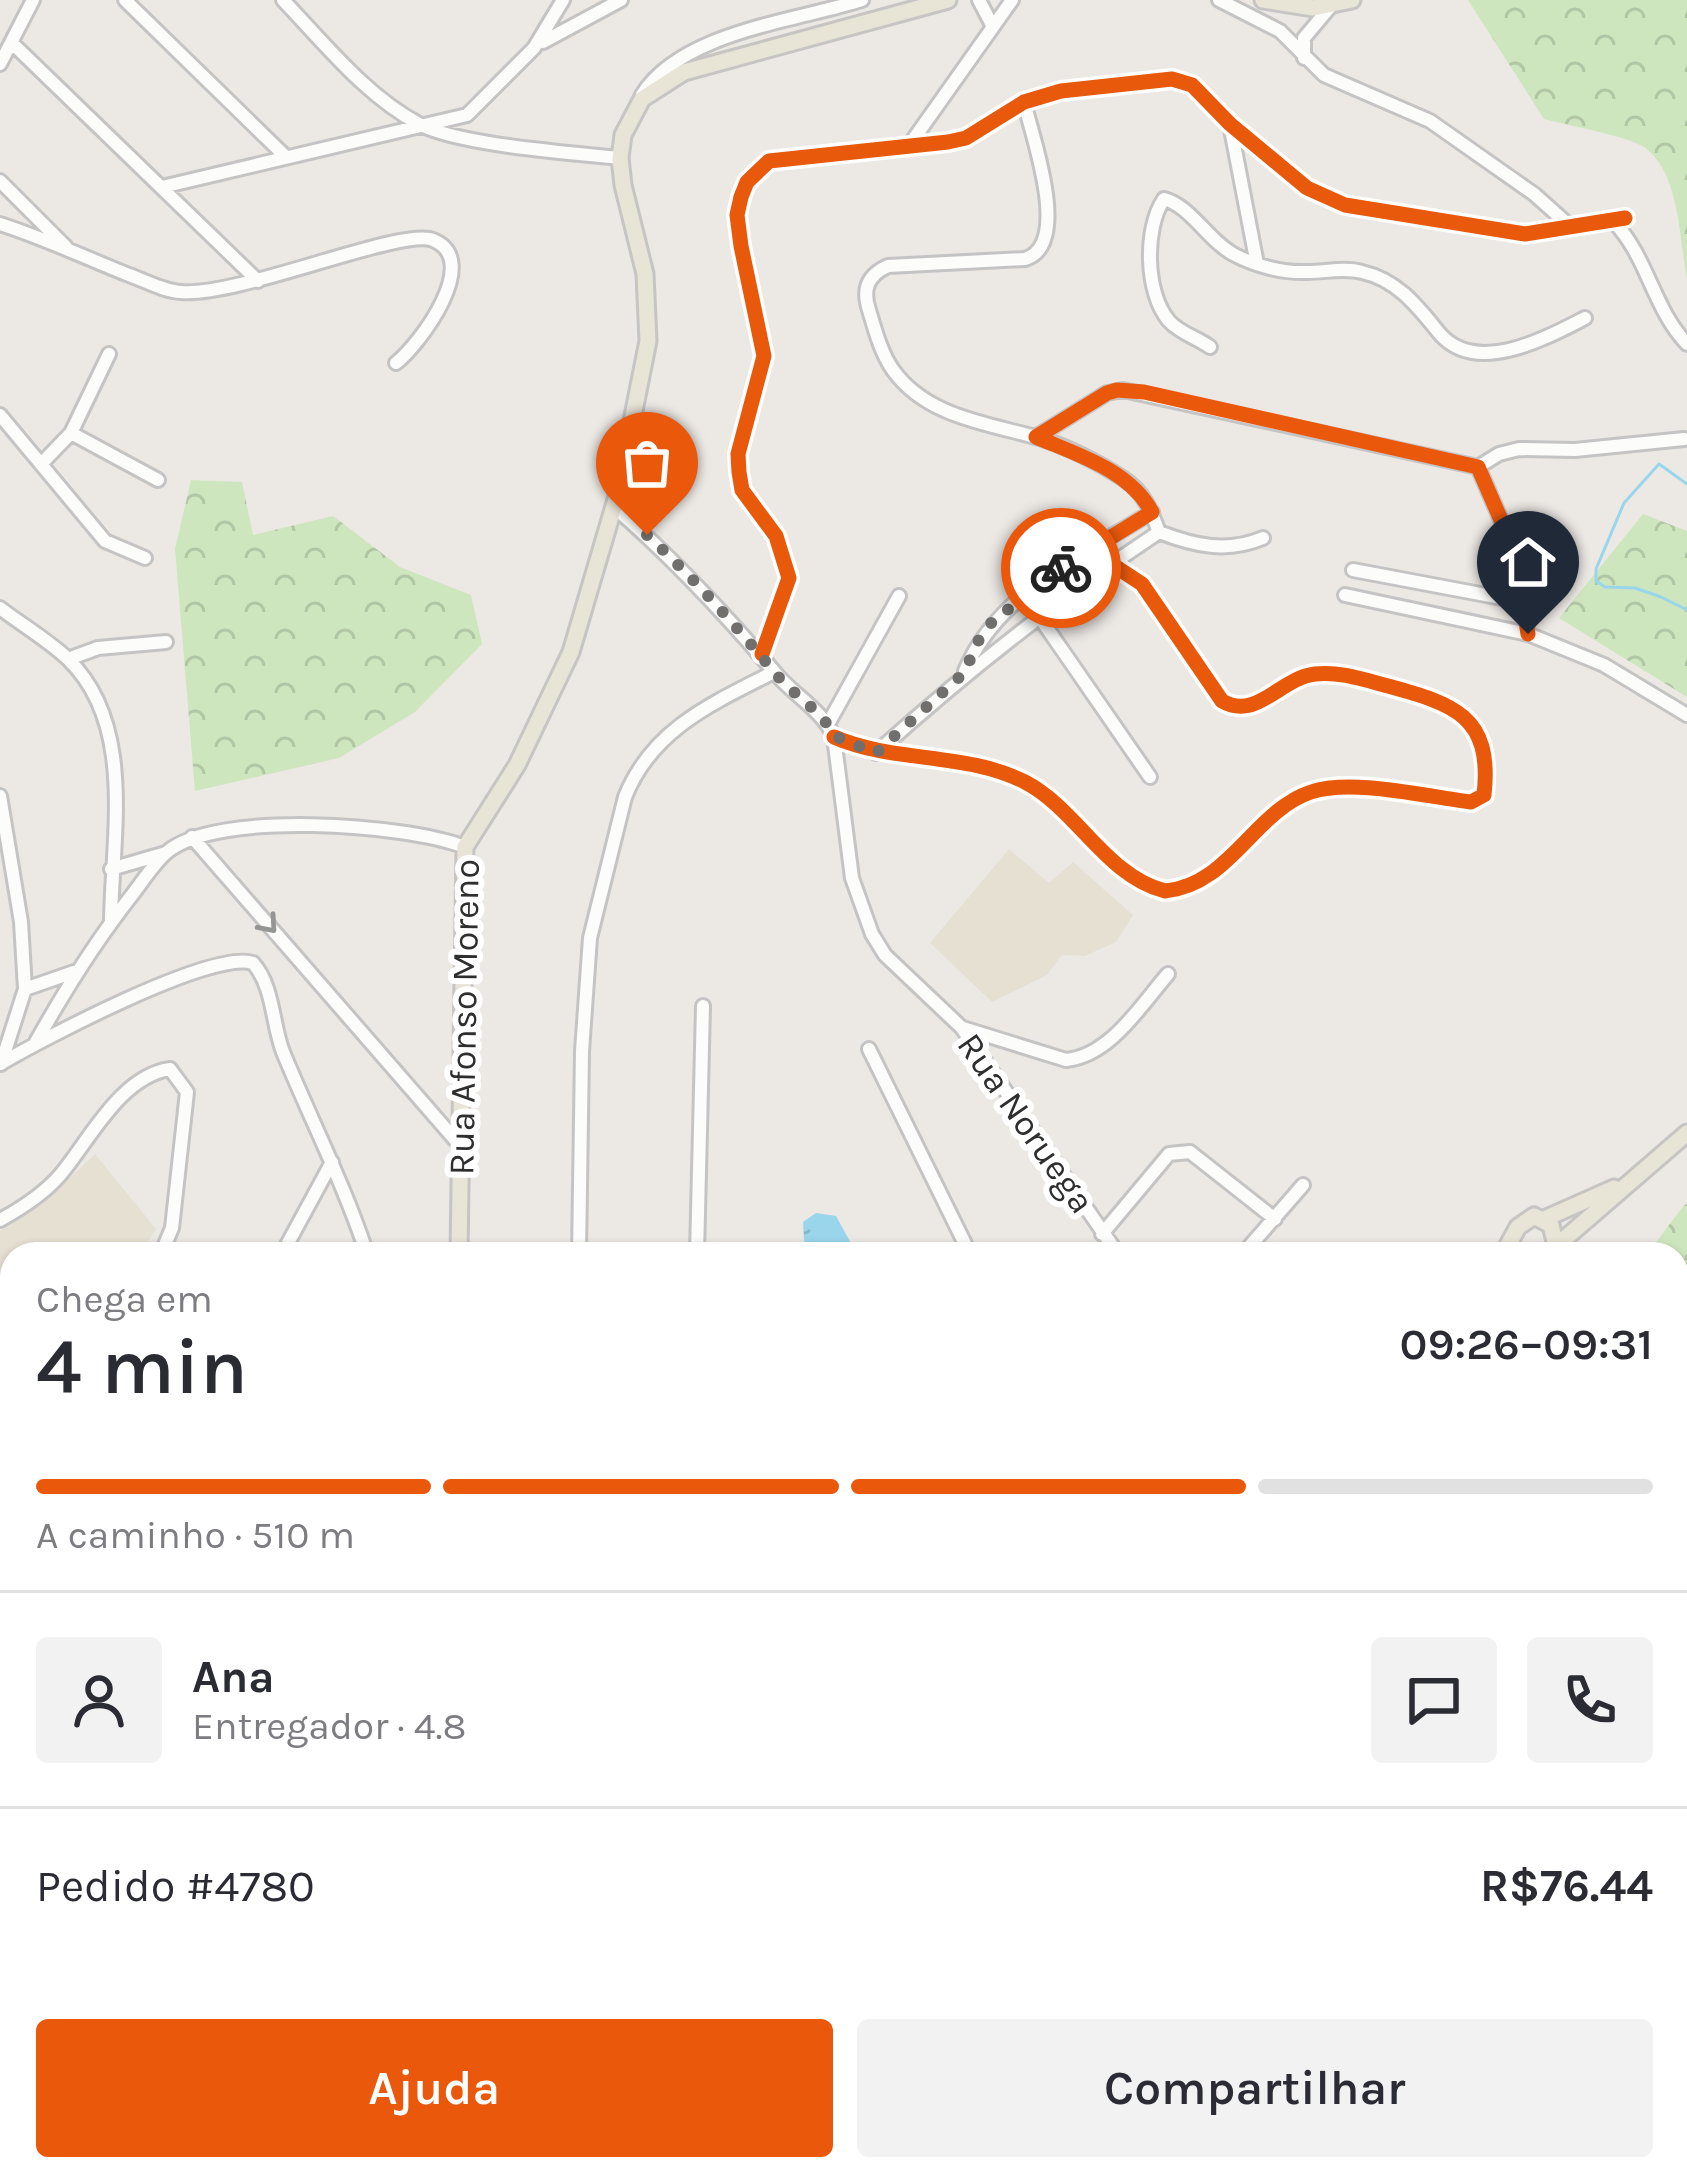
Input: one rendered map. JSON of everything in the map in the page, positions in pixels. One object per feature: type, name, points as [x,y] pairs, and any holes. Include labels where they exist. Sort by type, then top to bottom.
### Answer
[{"type":"main road","points":[[638,104],[684,72],[948,0]]},
{"type":"main road","points":[[1263,0],[1330,7],[1352,0]]},
{"type":"main road","name":"Rua Afonso Moreno","points":[[459,1242],[465,847],[517,765],[571,652],[635,418],[650,311],[620,158],[623,135],[638,104]]},
{"type":"main road","points":[[1561,1242],[1687,1133]]},
{"type":"main road","points":[[1544,1220],[1628,1183]]},
{"type":"main road","points":[[1510,1242],[1524,1220],[1534,1216],[1556,1234],[1554,1242]]},
{"type":"street","points":[[0,64],[33,0]]},
{"type":"street","points":[[125,0],[286,157]]},
{"type":"street","points":[[283,0],[369,87],[423,127],[620,158]]},
{"type":"street","points":[[162,187],[423,127],[475,110],[534,48],[563,0]]},
{"type":"street","points":[[534,48],[621,0]]},
{"type":"street","name":"Rua Afonso Moreno","points":[[638,104],[653,81],[690,53],[758,28],[862,0]]},
{"type":"street","points":[[979,0],[992,25]]},
{"type":"street","points":[[908,148],[1012,0]]},
{"type":"street","points":[[1220,0],[1280,31],[1304,60],[1335,82],[1430,121],[1571,226]]},
{"type":"street","points":[[1304,60],[1304,38],[1330,7]]},
{"type":"street","points":[[12,43],[258,281]]},
{"type":"street","points":[[762,653],[789,578],[776,536],[742,490],[739,472],[739,454],[764,356],[736,214],[747,182],[769,161],[948,142],[966,138],[1024,102],[1061,91],[1172,79],[1192,85],[1230,124],[1313,193],[1345,205],[1525,234],[1620,220],[1663,311],[1687,344]]},
{"type":"street","points":[[1024,102],[1044,181],[1048,221],[1043,247],[1036,256],[889,266],[875,272],[865,291],[890,365],[920,395],[972,423],[1036,437],[1123,478],[1143,496],[1159,532]]},
{"type":"street","points":[[937,111],[948,142]]},
{"type":"street","points":[[1230,124],[1257,265]]},
{"type":"street","points":[[0,181],[71,252]]},
{"type":"street","points":[[1210,347],[1170,322],[1159,301],[1149,246],[1162,201],[1172,201],[1210,238],[1257,265],[1291,272],[1352,270],[1376,276],[1410,298],[1452,345],[1490,355],[1585,318]]},
{"type":"street","points":[[0,224],[179,292],[212,291],[402,240],[430,238],[450,259],[447,293],[426,329],[396,363]]},
{"type":"street","points":[[42,463],[71,433],[109,355]]},
{"type":"street","points":[[1036,437],[1107,393],[1123,390],[1478,467],[1519,449],[1684,439]]},
{"type":"street","points":[[0,415],[105,541],[145,558]]},
{"type":"street","points":[[71,433],[158,480]]},
{"type":"street","points":[[1478,467],[1514,550],[1528,634]]},
{"type":"street","points":[[614,507],[677,563],[831,730],[876,753],[924,756],[1026,783],[1134,876],[1165,891],[1202,880],[1267,822],[1314,791],[1349,788],[1471,802],[1485,791],[1481,749],[1468,720],[1445,702],[1359,679],[1307,675],[1246,707],[1222,701],[1142,584],[1110,563]]},
{"type":"street","points":[[965,672],[976,644],[992,622],[1048,577],[1152,512]]},
{"type":"street","points":[[876,753],[965,672],[1159,532],[1207,547],[1230,548],[1263,538]]},
{"type":"street","points":[[1353,570],[1523,602]]},
{"type":"street","points":[[1345,595],[1528,634],[1604,665],[1687,715]]},
{"type":"street","points":[[831,730],[899,596]]},
{"type":"street","points":[[0,608],[68,659],[98,701],[112,739],[111,922]]},
{"type":"street","points":[[1038,615],[1150,777]]},
{"type":"street","points":[[68,659],[98,648],[166,642]]},
{"type":"street","points":[[579,1242],[582,1051],[590,938],[626,797],[634,776],[658,742],[716,701],[774,672]]},
{"type":"street","name":"Rua Noruega","points":[[831,730],[857,900],[886,956],[962,1028],[1108,1242]]},
{"type":"street","points":[[0,796],[21,922],[25,989],[0,1064]]},
{"type":"street","points":[[112,868],[166,853],[192,837],[267,824],[412,831],[465,847]]},
{"type":"street","points":[[192,837],[458,1143]]},
{"type":"street","points":[[36,1043],[75,971],[166,853]]},
{"type":"street","points":[[0,1064],[36,1043],[207,967],[235,960],[253,963],[265,982],[281,1047],[362,1242]]},
{"type":"street","points":[[25,989],[75,971]]},
{"type":"street","points":[[962,1028],[1066,1060],[1079,1059],[1106,1043],[1168,974]]},
{"type":"street","points":[[697,1242],[704,1006]]},
{"type":"street","points":[[869,1049],[964,1242]]},
{"type":"street","points":[[0,1220],[58,1178],[130,1090],[150,1074],[170,1069],[187,1091],[172,1228],[166,1242]]},
{"type":"street","points":[[1102,1234],[1168,1154],[1182,1150],[1275,1219]]},
{"type":"street","points":[[289,1242],[332,1162]]},
{"type":"street","points":[[1254,1242],[1303,1185]]},
{"type":"shaded area","points":[[1009,849],[1049,883],[1073,862],[1133,915],[1116,942],[1085,956],[1062,955],[1047,975],[992,1002],[930,943]]},
{"type":"shaded area","points":[[95,1154],[156,1229],[148,1242],[0,1242],[0,1231],[48,1199]]},
{"type":"green space","points":[[1468,0],[1687,0],[1687,279],[1671,189],[1656,158],[1624,139],[1544,119]]},
{"type":"green space","points":[[191,480],[242,482],[253,535],[333,516],[400,567],[471,595],[482,644],[415,712],[339,758],[195,791],[175,549]]},
{"type":"green space","points":[[1643,514],[1687,531],[1687,697],[1559,618]]},
{"type":"green space","points":[[1685,1204],[1687,1205],[1687,1242],[1656,1242]]},
{"type":"water","points":[[816,1213],[836,1216],[850,1242],[804,1242],[803,1222]]},
{"type":"waterway","points":[[1687,484],[1659,464],[1624,503],[1596,569],[1596,581],[1605,587],[1635,588],[1687,610]]},
{"type":"cycle path","points":[[762,654],[789,578],[776,536],[742,490],[739,472],[738,454],[764,356],[737,215],[747,182],[769,161],[948,142],[966,138],[1024,102],[1061,91],[1172,79],[1192,85],[1230,124],[1307,188],[1345,205],[1525,234],[1625,218]]},
{"type":"cycle path","points":[[834,737],[881,751],[979,766],[1025,782],[1061,808],[1108,857],[1144,883],[1165,891],[1207,876],[1273,815],[1311,792],[1368,788],[1471,802],[1484,795],[1485,768],[1475,730],[1464,717],[1432,699],[1324,673],[1302,677],[1246,706],[1222,701],[1142,584],[1110,563]]},
{"type":"way so far","points":[[647,535],[762,653],[834,736],[876,753],[965,672],[976,644],[992,622],[1061,568]]},
{"type":"route","points":[[1061,568],[1152,512],[1123,478],[1036,437],[1107,393],[1144,392],[1478,467],[1514,550],[1528,634]]}]
